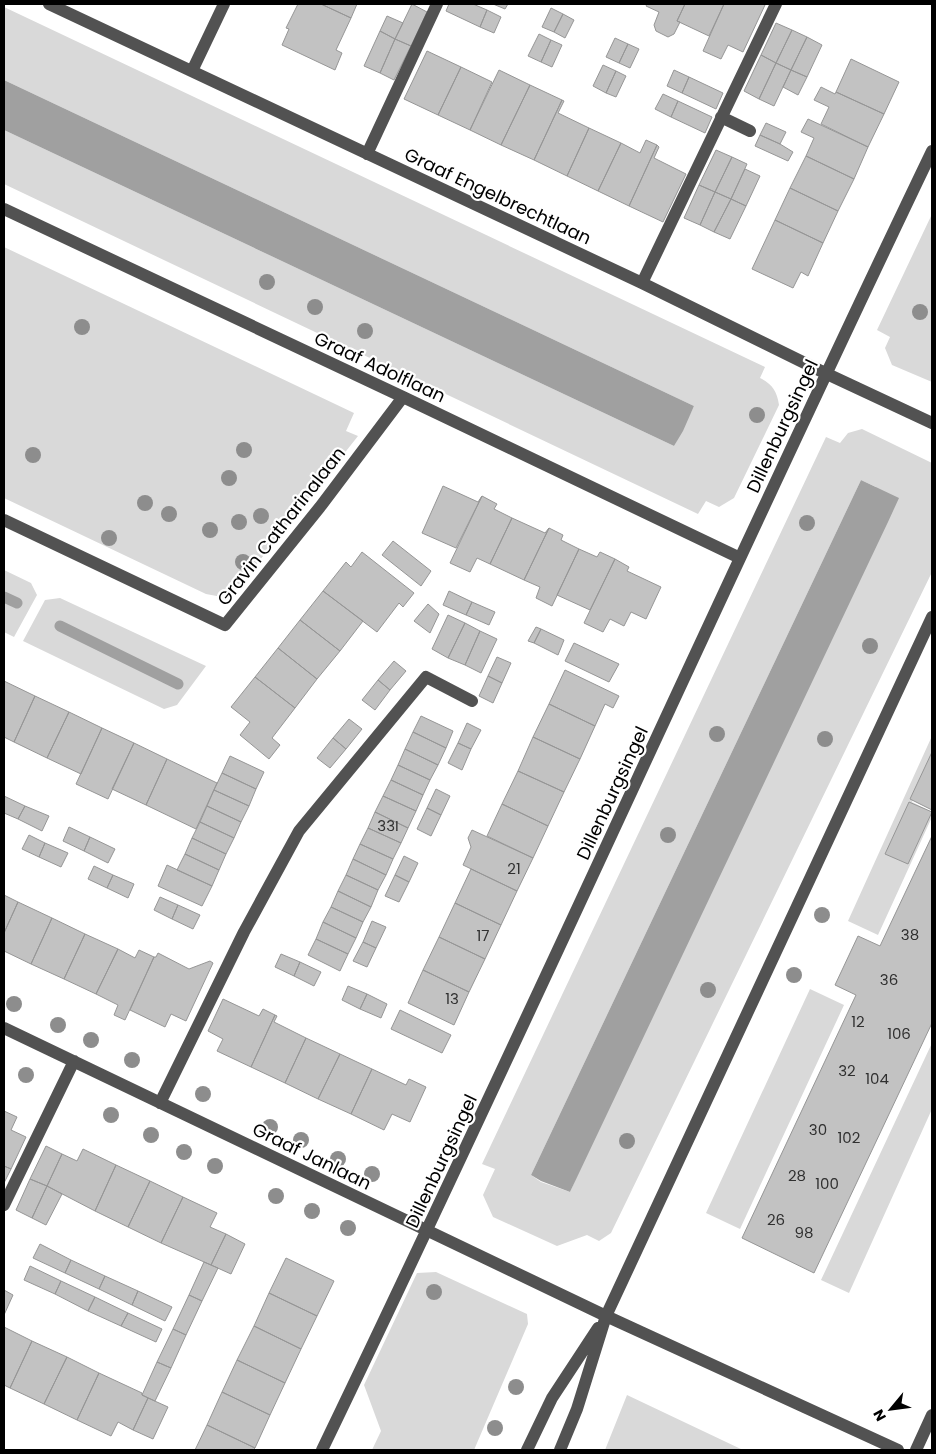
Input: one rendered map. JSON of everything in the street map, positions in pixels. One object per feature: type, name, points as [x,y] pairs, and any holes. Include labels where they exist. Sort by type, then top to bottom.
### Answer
[{"type":"street","name":"Graaf Engelbrechtlaan","points":[[49,4],[642,283],[932,423]]},
{"type":"street","points":[[192,71],[224,4]]},
{"type":"street","points":[[367,154],[436,4]]},
{"type":"street","points":[[642,283],[776,4]]},
{"type":"street","points":[[721,117],[750,131]]},
{"type":"street","name":"Dillenburgsingel","points":[[322,1450],[428,1231],[826,373],[932,151]]},
{"type":"street","name":"Graaf Adolflaan","points":[[4,209],[740,558]]},
{"type":"street","name":"Gravin Catharinalaan","points":[[4,520],[225,625],[320,507],[403,397]]},
{"type":"street","points":[[560,1450],[577,1409],[606,1316],[932,617]]},
{"type":"street","points":[[160,1103],[244,932],[299,831],[426,677],[472,701]]},
{"type":"street","name":"Graaf Janlaan","points":[[4,1028],[606,1316],[898,1450]]},
{"type":"street","points":[[4,1205],[74,1061]]},
{"type":"street","points":[[527,1450],[552,1398],[606,1316]]},
{"type":"street","points":[[916,1450],[932,1414]]},
{"type":"shaded area","points":[[4,7],[765,367],[760,378],[773,388],[779,405],[734,498],[719,507],[706,501],[698,514],[4,184],[4,130],[674,446],[694,406],[4,80]]},
{"type":"shaded area","points":[[4,80],[694,406],[683,431],[674,446],[4,130]]},
{"type":"shaded area","points":[[932,214],[932,382],[892,365],[885,348],[890,337],[877,330]]},
{"type":"shaded area","points":[[4,247],[354,413],[346,431],[358,436],[237,589],[222,597],[206,594],[4,498]]},
{"type":"shaded area","points":[[862,429],[932,463],[932,572],[611,1233],[599,1241],[587,1235],[557,1246],[493,1217],[483,1195],[495,1169],[482,1164],[826,437],[840,443],[848,433]],"holes":[[[861,480],[876,487],[570,1192],[541,1182],[531,1175]]]},
{"type":"shaded area","points":[[861,480],[899,498],[570,1192],[541,1181],[531,1175]]},
{"type":"shaded area","points":[[4,570],[31,583],[37,595],[14,637],[4,632]]},
{"type":"shaded area","points":[[60,598],[206,666],[177,705],[164,709],[23,641],[45,600]]},
{"type":"shaded area","points":[[932,736],[932,757],[912,802],[932,812],[932,817],[878,935],[848,921]]},
{"type":"shaded area","points":[[810,989],[844,1005],[740,1229],[706,1213]]},
{"type":"shaded area","points":[[932,1043],[932,1109],[849,1293],[821,1280]]},
{"type":"shaded area","points":[[436,1272],[527,1314],[528,1324],[474,1450],[372,1450],[381,1431],[364,1385],[417,1273]]},
{"type":"shaded area","points":[[627,1395],[743,1450],[605,1450]]},
{"type":"building","points":[[298,4],[321,4],[351,18],[336,50],[342,53],[335,70],[282,45],[289,29],[286,28]]},
{"type":"building","points":[[321,4],[357,4],[351,18]]},
{"type":"building","points":[[412,4],[427,12],[411,46],[395,39]]},
{"type":"building","points":[[449,4],[473,4],[487,10],[480,27],[446,11]]},
{"type":"building","points":[[493,4],[508,4],[505,9]]},
{"type":"building","points":[[647,4],[685,4],[677,21],[680,22],[674,34],[668,37],[656,31],[654,25],[659,12],[646,6]]},
{"type":"building","points":[[685,4],[724,4],[709,36],[677,21]]},
{"type":"building","points":[[724,4],[765,5],[743,52],[728,45],[721,59],[703,51]]},
{"type":"building","points":[[551,8],[563,14],[554,32],[542,27]]},
{"type":"building","points":[[487,10],[501,17],[494,33],[480,27]]},
{"type":"building","points":[[563,14],[574,20],[565,38],[554,32]]},
{"type":"building","points":[[387,16],[403,23],[395,39],[380,31]]},
{"type":"building","points":[[776,23],[792,30],[776,63],[761,55]]},
{"type":"building","points":[[792,30],[807,37],[791,70],[776,63]]},
{"type":"building","points":[[380,31],[395,39],[380,73],[364,66]]},
{"type":"building","points":[[539,34],[551,40],[541,62],[528,56]]},
{"type":"building","points":[[807,37],[822,45],[807,77],[791,70]]},
{"type":"building","points":[[615,38],[628,44],[619,63],[606,57]]},
{"type":"building","points":[[395,39],[411,46],[394,80],[380,73]]},
{"type":"building","points":[[551,40],[562,45],[552,67],[541,62]]},
{"type":"building","points":[[628,44],[639,49],[630,68],[619,63]]},
{"type":"building","points":[[427,51],[461,67],[438,115],[404,99]]},
{"type":"building","points":[[761,55],[776,63],[759,99],[744,91]]},
{"type":"building","points":[[851,59],[899,82],[884,114],[836,92]]},
{"type":"building","points":[[776,63],[791,70],[774,106],[759,99]]},
{"type":"building","points":[[603,65],[616,71],[606,93],[593,86]]},
{"type":"building","points":[[461,67],[492,82],[470,130],[438,115]]},
{"type":"building","points":[[499,70],[530,85],[501,145],[470,130]]},
{"type":"building","points":[[674,70],[689,77],[682,93],[667,86]]},
{"type":"building","points":[[791,70],[807,77],[798,95],[783,87]]},
{"type":"building","points":[[616,71],[626,76],[616,97],[606,93]]},
{"type":"building","points":[[689,77],[723,93],[716,109],[682,93]]},
{"type":"building","points":[[530,85],[562,100],[534,160],[501,145]]},
{"type":"building","points":[[821,87],[884,114],[868,147],[821,124],[829,107],[814,100]]},
{"type":"building","points":[[663,94],[678,101],[671,117],[655,109]]},
{"type":"building","points":[[562,100],[564,101],[558,113],[589,128],[567,176],[534,160]]},
{"type":"building","points":[[678,101],[712,117],[705,133],[671,117]]},
{"type":"building","points":[[808,119],[868,147],[854,179],[806,156],[814,138],[801,132]]},
{"type":"building","points":[[766,123],[786,132],[780,144],[760,135]]},
{"type":"building","points":[[589,128],[621,143],[598,191],[567,176]]},
{"type":"building","points":[[760,135],[793,152],[788,161],[755,146]]},
{"type":"building","points":[[646,140],[657,145],[629,206],[598,191],[621,143],[640,153]]},
{"type":"building","points":[[657,145],[659,147],[654,158],[686,174],[663,222],[629,206]]},
{"type":"building","points":[[716,150],[732,157],[715,192],[699,185]]},
{"type":"building","points":[[806,156],[854,179],[838,211],[790,188]]},
{"type":"building","points":[[732,157],[747,164],[731,199],[715,192]]},
{"type":"building","points":[[745,169],[760,176],[746,206],[731,199]]},
{"type":"building","points":[[699,185],[715,192],[700,225],[684,218]]},
{"type":"building","points":[[790,188],[838,211],[823,243],[775,220]]},
{"type":"building","points":[[715,192],[731,199],[714,232],[700,225]]},
{"type":"building","points":[[731,199],[746,206],[730,239],[714,232]]},
{"type":"building","points":[[775,220],[823,243],[808,276],[801,272],[793,288],[752,269]]},
{"type":"building","points":[[443,486],[478,502],[482,496],[456,548],[422,533]]},
{"type":"building","points":[[482,496],[497,504],[494,509],[512,518],[490,564],[477,558],[470,572],[450,563]]},
{"type":"building","points":[[512,518],[545,533],[549,528],[524,580],[490,564]]},
{"type":"building","points":[[549,528],[563,535],[561,540],[579,549],[552,606],[536,598],[540,587],[524,580]]},
{"type":"building","points":[[393,541],[431,571],[421,586],[382,555]]},
{"type":"building","points":[[579,549],[597,557],[600,552],[615,559],[590,610],[557,595]]},
{"type":"building","points":[[362,552],[414,593],[403,607],[399,603],[377,632],[323,591],[346,562],[351,567]]},
{"type":"building","points":[[615,559],[629,567],[627,571],[661,587],[646,619],[631,612],[624,626],[610,619],[603,632],[584,623]]},
{"type":"building","points":[[323,591],[363,621],[340,651],[300,620]]},
{"type":"building","points":[[449,591],[472,602],[466,615],[443,605]]},
{"type":"building","points":[[472,602],[495,612],[489,625],[466,615]]},
{"type":"building","points":[[428,604],[439,614],[430,633],[414,621]]},
{"type":"building","points":[[448,615],[465,623],[448,658],[432,649]]},
{"type":"building","points":[[300,620],[340,651],[317,679],[278,648]]},
{"type":"building","points":[[465,623],[480,631],[465,665],[448,658]]},
{"type":"building","points":[[536,627],[541,629],[534,643],[528,641]]},
{"type":"building","points":[[541,629],[564,640],[558,655],[534,643]]},
{"type":"building","points":[[480,631],[497,639],[481,673],[465,665]]},
{"type":"building","points":[[574,643],[619,664],[609,682],[565,661]]},
{"type":"building","points":[[278,648],[317,679],[295,708],[255,677]]},
{"type":"building","points":[[497,657],[511,663],[502,683],[488,676]]},
{"type":"building","points":[[394,661],[406,671],[390,690],[378,680]]},
{"type":"building","points":[[565,670],[619,696],[613,708],[605,704],[595,726],[549,704]]},
{"type":"building","points":[[488,676],[502,683],[493,703],[479,696]]},
{"type":"building","points":[[255,677],[295,708],[272,738],[280,745],[269,759],[240,735],[250,722],[231,707]]},
{"type":"building","points":[[378,680],[390,690],[375,710],[362,700]]},
{"type":"building","points":[[4,681],[35,696],[14,742],[4,737]]},
{"type":"building","points":[[35,696],[69,712],[47,758],[14,742]]},
{"type":"building","points":[[549,704],[595,726],[580,759],[533,737]]},
{"type":"building","points":[[69,712],[102,728],[81,774],[47,758]]},
{"type":"building","points":[[421,716],[453,731],[446,748],[413,732]]},
{"type":"building","points":[[349,719],[362,729],[346,749],[333,738]]},
{"type":"building","points":[[467,723],[481,730],[471,749],[458,743]]},
{"type":"building","points":[[102,728],[134,743],[108,799],[76,784]]},
{"type":"building","points":[[413,732],[446,748],[438,765],[405,749]]},
{"type":"building","points":[[533,737],[580,759],[564,792],[518,771]]},
{"type":"building","points":[[333,738],[346,749],[330,768],[317,758]]},
{"type":"building","points":[[134,743],[167,759],[146,805],[112,789]]},
{"type":"building","points":[[458,743],[471,749],[462,770],[448,763]]},
{"type":"building","points":[[405,749],[438,765],[430,780],[398,765]]},
{"type":"building","points":[[932,752],[932,810],[910,799]]},
{"type":"building","points":[[230,756],[264,772],[256,789],[222,773]]},
{"type":"building","points":[[167,759],[217,783],[196,829],[146,805]]},
{"type":"building","points":[[398,765],[430,780],[423,795],[391,780]]},
{"type":"building","points":[[518,771],[564,792],[548,826],[502,804]]},
{"type":"building","points":[[222,773],[256,789],[249,806],[214,790]]},
{"type":"building","points":[[391,780],[423,795],[416,811],[383,796]]},
{"type":"building","points":[[436,789],[450,796],[441,815],[427,808]]},
{"type":"building","points":[[214,790],[249,806],[241,822],[207,806]]},
{"type":"building","points":[[4,796],[25,806],[18,819],[4,813]]},
{"type":"building","points":[[383,796],[416,811],[408,828],[375,812]]},
{"type":"building","points":[[909,802],[932,812],[908,864],[885,854]]},
{"type":"building","points":[[502,804],[548,826],[533,858],[487,836]]},
{"type":"building","points":[[25,806],[49,816],[42,831],[18,819]]},
{"type":"building","points":[[207,806],[241,822],[234,838],[200,822]]},
{"type":"building","points":[[427,808],[441,815],[431,836],[417,829]]},
{"type":"building","points":[[375,812],[408,828],[401,843],[368,828]]},
{"type":"building","points":[[200,822],[234,838],[226,854],[192,838]]},
{"type":"building","points":[[69,827],[90,837],[84,851],[63,841]]},
{"type":"building","points":[[368,828],[401,843],[393,859],[360,844]]},
{"type":"building","points":[[472,830],[533,858],[517,891],[463,865],[471,847],[468,838]]},
{"type":"building","points":[[29,835],[45,843],[39,857],[22,849]]},
{"type":"building","points":[[932,836],[932,1023],[814,1273],[742,1238],[856,995],[835,985],[858,936],[880,946]]},
{"type":"building","points":[[90,837],[115,849],[108,863],[84,851]]},
{"type":"building","points":[[192,838],[226,854],[219,870],[185,854]]},
{"type":"building","points":[[45,843],[68,853],[61,867],[39,857]]},
{"type":"building","points":[[360,844],[393,859],[386,875],[353,859]]},
{"type":"building","points":[[185,854],[219,870],[212,886],[177,870]]},
{"type":"building","points":[[404,856],[418,863],[409,882],[395,875]]},
{"type":"building","points":[[353,859],[386,875],[378,890],[346,875]]},
{"type":"building","points":[[167,865],[212,886],[202,906],[158,886]]},
{"type":"building","points":[[94,866],[113,875],[107,888],[88,879]]},
{"type":"building","points":[[471,869],[517,891],[501,925],[455,903]]},
{"type":"building","points":[[113,875],[134,884],[128,898],[107,888]]},
{"type":"building","points":[[346,875],[378,890],[371,907],[338,891]]},
{"type":"building","points":[[395,875],[409,882],[399,902],[385,896]]},
{"type":"building","points":[[338,891],[371,907],[363,922],[331,907]]},
{"type":"building","points":[[4,895],[18,902],[4,933]]},
{"type":"building","points":[[160,897],[178,905],[172,919],[154,910]]},
{"type":"building","points":[[18,902],[52,918],[31,964],[4,951],[4,933]]},
{"type":"building","points":[[455,903],[501,925],[485,959],[439,937]]},
{"type":"building","points":[[178,905],[200,915],[193,929],[172,919]]},
{"type":"building","points":[[331,907],[363,922],[356,938],[323,922]]},
{"type":"building","points":[[52,918],[85,934],[64,979],[31,964]]},
{"type":"building","points":[[372,921],[386,927],[376,948],[363,942]]},
{"type":"building","points":[[323,922],[356,938],[348,954],[316,939]]},
{"type":"building","points":[[85,934],[118,949],[96,994],[64,979]]},
{"type":"building","points":[[439,937],[485,959],[469,992],[423,970]]},
{"type":"building","points":[[316,939],[348,954],[340,971],[308,955]]},
{"type":"building","points":[[363,942],[376,948],[367,967],[353,961]]},
{"type":"building","points":[[118,949],[135,958],[139,950],[154,957],[125,1020],[114,1015],[118,1005],[96,994]]},
{"type":"building","points":[[158,953],[189,969],[210,961],[213,963],[186,1021],[171,1014],[165,1027],[130,1010],[154,957]]},
{"type":"building","points":[[281,954],[300,962],[294,976],[275,967]]},
{"type":"building","points":[[300,962],[321,972],[314,986],[294,976]]},
{"type":"building","points":[[423,970],[469,992],[454,1025],[408,1003]]},
{"type":"building","points":[[348,986],[367,994],[360,1009],[342,1000]]},
{"type":"building","points":[[367,994],[387,1004],[381,1018],[360,1009]]},
{"type":"building","points":[[223,999],[259,1016],[263,1009],[275,1015],[251,1067],[217,1051],[223,1039],[208,1031]]},
{"type":"building","points":[[400,1010],[451,1035],[442,1053],[391,1029]]},
{"type":"building","points":[[275,1015],[277,1016],[274,1022],[306,1038],[285,1083],[251,1067]]},
{"type":"building","points":[[306,1038],[340,1054],[318,1099],[285,1083]]},
{"type":"building","points":[[340,1054],[372,1069],[351,1114],[318,1099]]},
{"type":"building","points":[[372,1069],[406,1085],[409,1079],[426,1087],[410,1122],[392,1114],[384,1130],[351,1114]]},
{"type":"building","points":[[4,1111],[17,1117],[11,1130],[26,1137],[11,1169],[4,1166]]},
{"type":"building","points":[[46,1146],[62,1154],[47,1186],[30,1179]]},
{"type":"building","points":[[83,1149],[116,1165],[95,1211],[47,1186],[62,1154],[77,1161]]},
{"type":"building","points":[[116,1165],[150,1181],[128,1227],[95,1211]]},
{"type":"building","points":[[4,1166],[11,1169],[4,1183]]},
{"type":"building","points":[[30,1179],[47,1186],[32,1218],[16,1210]]},
{"type":"building","points":[[150,1181],[183,1197],[161,1243],[128,1227]]},
{"type":"building","points":[[47,1186],[62,1194],[46,1225],[32,1218]]},
{"type":"building","points":[[183,1197],[217,1213],[210,1227],[226,1234],[211,1265],[161,1243]]},
{"type":"building","points":[[226,1234],[245,1244],[231,1274],[211,1265]]},
{"type":"building","points":[[40,1244],[71,1260],[65,1273],[33,1258]]},
{"type":"building","points":[[286,1258],[334,1281],[317,1316],[269,1293]]},
{"type":"building","points":[[71,1260],[105,1276],[99,1289],[65,1273]]},
{"type":"building","points":[[204,1262],[218,1268],[202,1301],[189,1295]]},
{"type":"building","points":[[30,1266],[61,1281],[55,1294],[24,1280]]},
{"type":"building","points":[[105,1276],[138,1291],[132,1305],[99,1289]]},
{"type":"building","points":[[61,1281],[95,1297],[88,1311],[55,1294]]},
{"type":"building","points":[[4,1290],[13,1295],[4,1315]]},
{"type":"building","points":[[138,1291],[172,1307],[165,1321],[132,1305]]},
{"type":"building","points":[[269,1293],[317,1316],[301,1349],[254,1326]]},
{"type":"building","points":[[189,1295],[202,1301],[186,1335],[173,1329]]},
{"type":"building","points":[[95,1297],[128,1313],[121,1326],[88,1311]]},
{"type":"building","points":[[128,1313],[162,1329],[156,1342],[121,1326]]},
{"type":"building","points":[[254,1326],[301,1349],[285,1383],[237,1360]]},
{"type":"building","points":[[4,1327],[32,1341],[10,1388],[4,1385]]},
{"type":"building","points":[[173,1329],[186,1335],[171,1368],[157,1362]]},
{"type":"building","points":[[32,1341],[67,1357],[44,1404],[10,1388]]},
{"type":"building","points":[[67,1357],[99,1373],[77,1420],[44,1404]]},
{"type":"building","points":[[237,1360],[285,1383],[270,1415],[222,1392]]},
{"type":"building","points":[[157,1362],[171,1368],[155,1401],[142,1395]]},
{"type":"building","points":[[99,1373],[142,1393],[142,1395],[148,1398],[133,1430],[118,1422],[111,1436],[77,1420]]},
{"type":"building","points":[[222,1392],[270,1415],[255,1448],[207,1425]]},
{"type":"building","points":[[148,1398],[168,1407],[153,1439],[133,1430]]},
{"type":"building","points":[[207,1425],[255,1448],[253,1450],[195,1450]]},
{"type":"waterway","points":[[4,597],[17,603]]},
{"type":"waterway","points":[[60,626],[178,684]]}]
